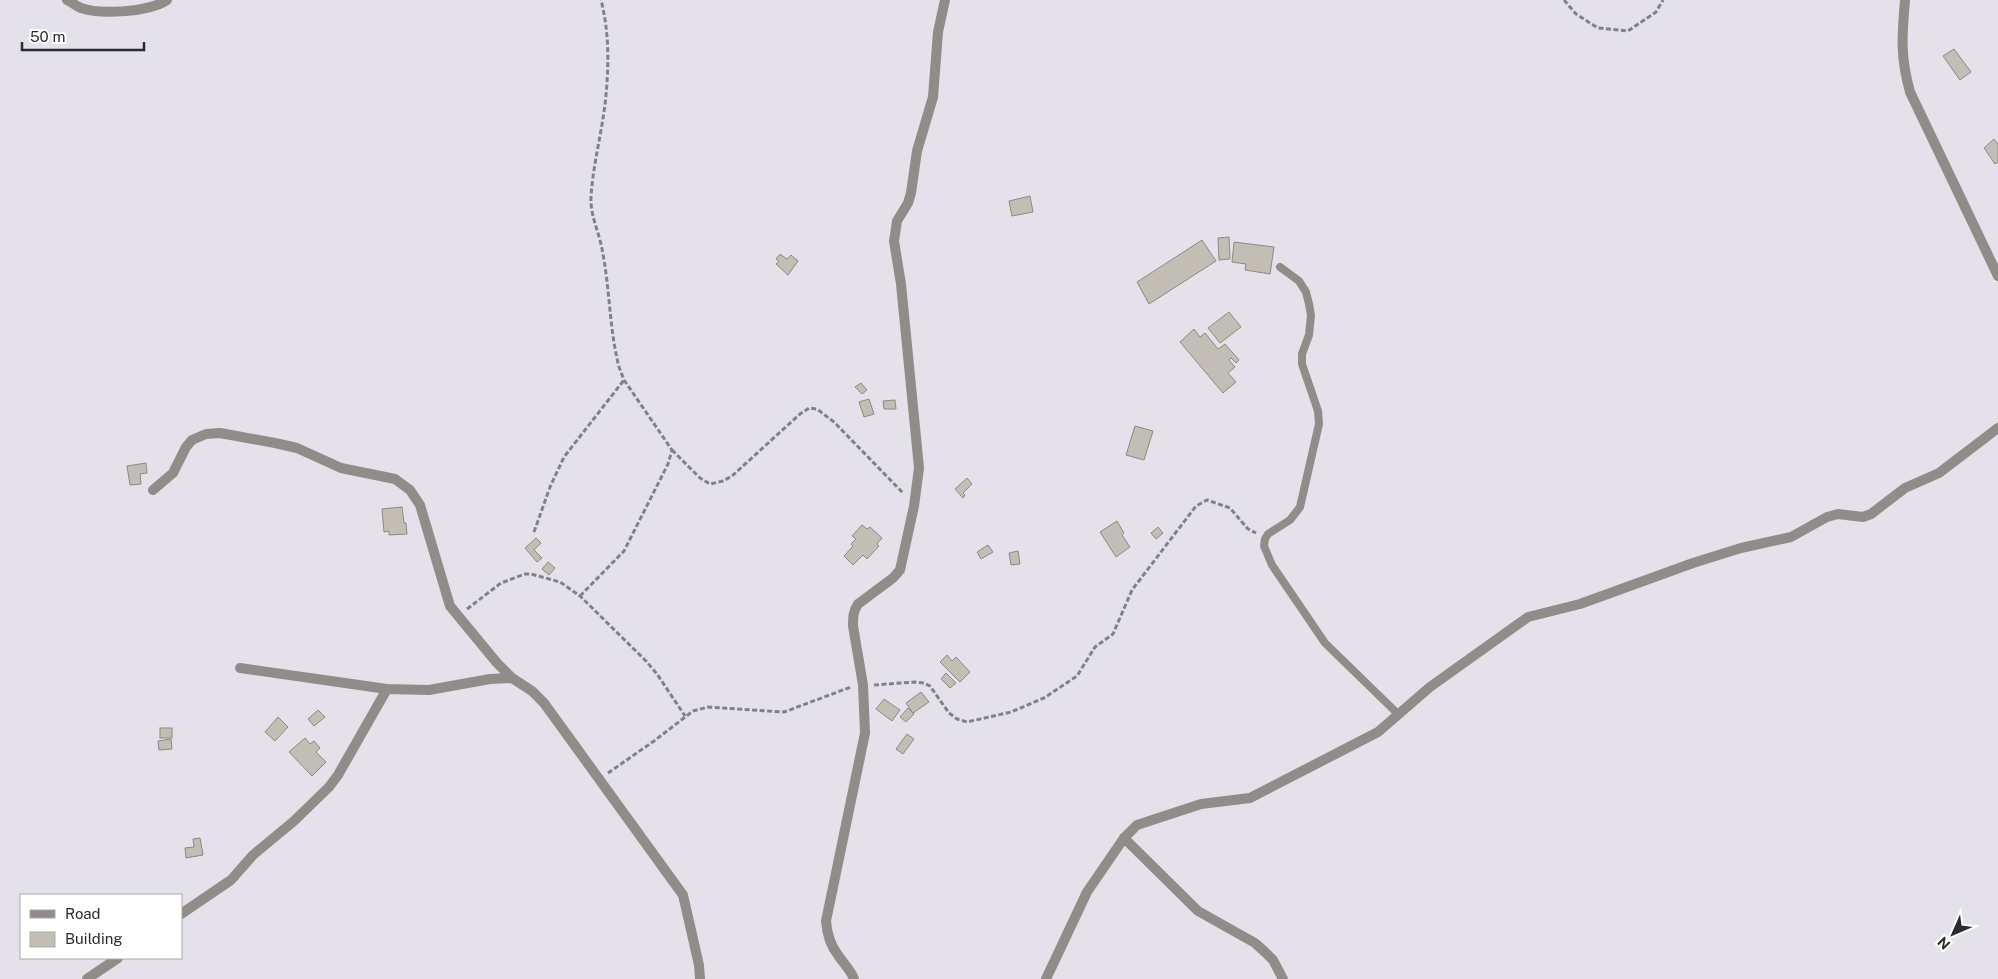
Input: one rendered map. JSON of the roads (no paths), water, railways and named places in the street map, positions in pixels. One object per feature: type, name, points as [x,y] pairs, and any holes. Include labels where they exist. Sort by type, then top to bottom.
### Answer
[{"type":"street","points":[[67,0],[82,8],[110,11],[132,11],[151,7],[167,0]]},
{"type":"street","points":[[854,979],[827,935],[826,921],[865,733],[863,684],[853,626],[855,608],[893,578],[900,570],[914,506],[919,468],[901,284],[894,241],[897,222],[908,204],[912,193],[916,151],[933,97],[938,32],[946,0]]},
{"type":"street","points":[[1905,0],[1902,42],[1903,68],[1910,92],[1998,276]]},
{"type":"street","points":[[1046,979],[1087,892],[1124,838],[1137,825],[1201,804],[1250,798],[1378,732],[1430,687],[1528,617],[1580,604],[1693,563],[1741,548],[1791,537],[1827,517],[1838,514],[1863,517],[1871,514],[1905,488],[1939,472],[1998,428]]},
{"type":"street","points":[[153,490],[173,474],[186,447],[192,440],[206,434],[220,433],[297,448],[341,468],[395,478],[410,490],[420,505],[450,606],[497,663],[512,678],[532,691],[544,703],[683,895],[699,965],[700,979]]},
{"type":"street","points":[[240,668],[387,689],[429,690],[490,679],[512,678]]},
{"type":"street","points":[[182,913],[231,880],[253,855],[294,821],[329,788],[387,689]]},
{"type":"street","points":[[1124,838],[1198,911],[1255,943],[1273,960],[1283,979]]},
{"type":"street","points":[[87,979],[117,959]]},
{"type":"lane","points":[[1280,267],[1299,281],[1306,292],[1309,304],[1311,315],[1309,335],[1302,354],[1302,364],[1318,411],[1319,424],[1300,507],[1290,520],[1272,531],[1265,539],[1264,546],[1272,566],[1325,643],[1398,715]]}]
